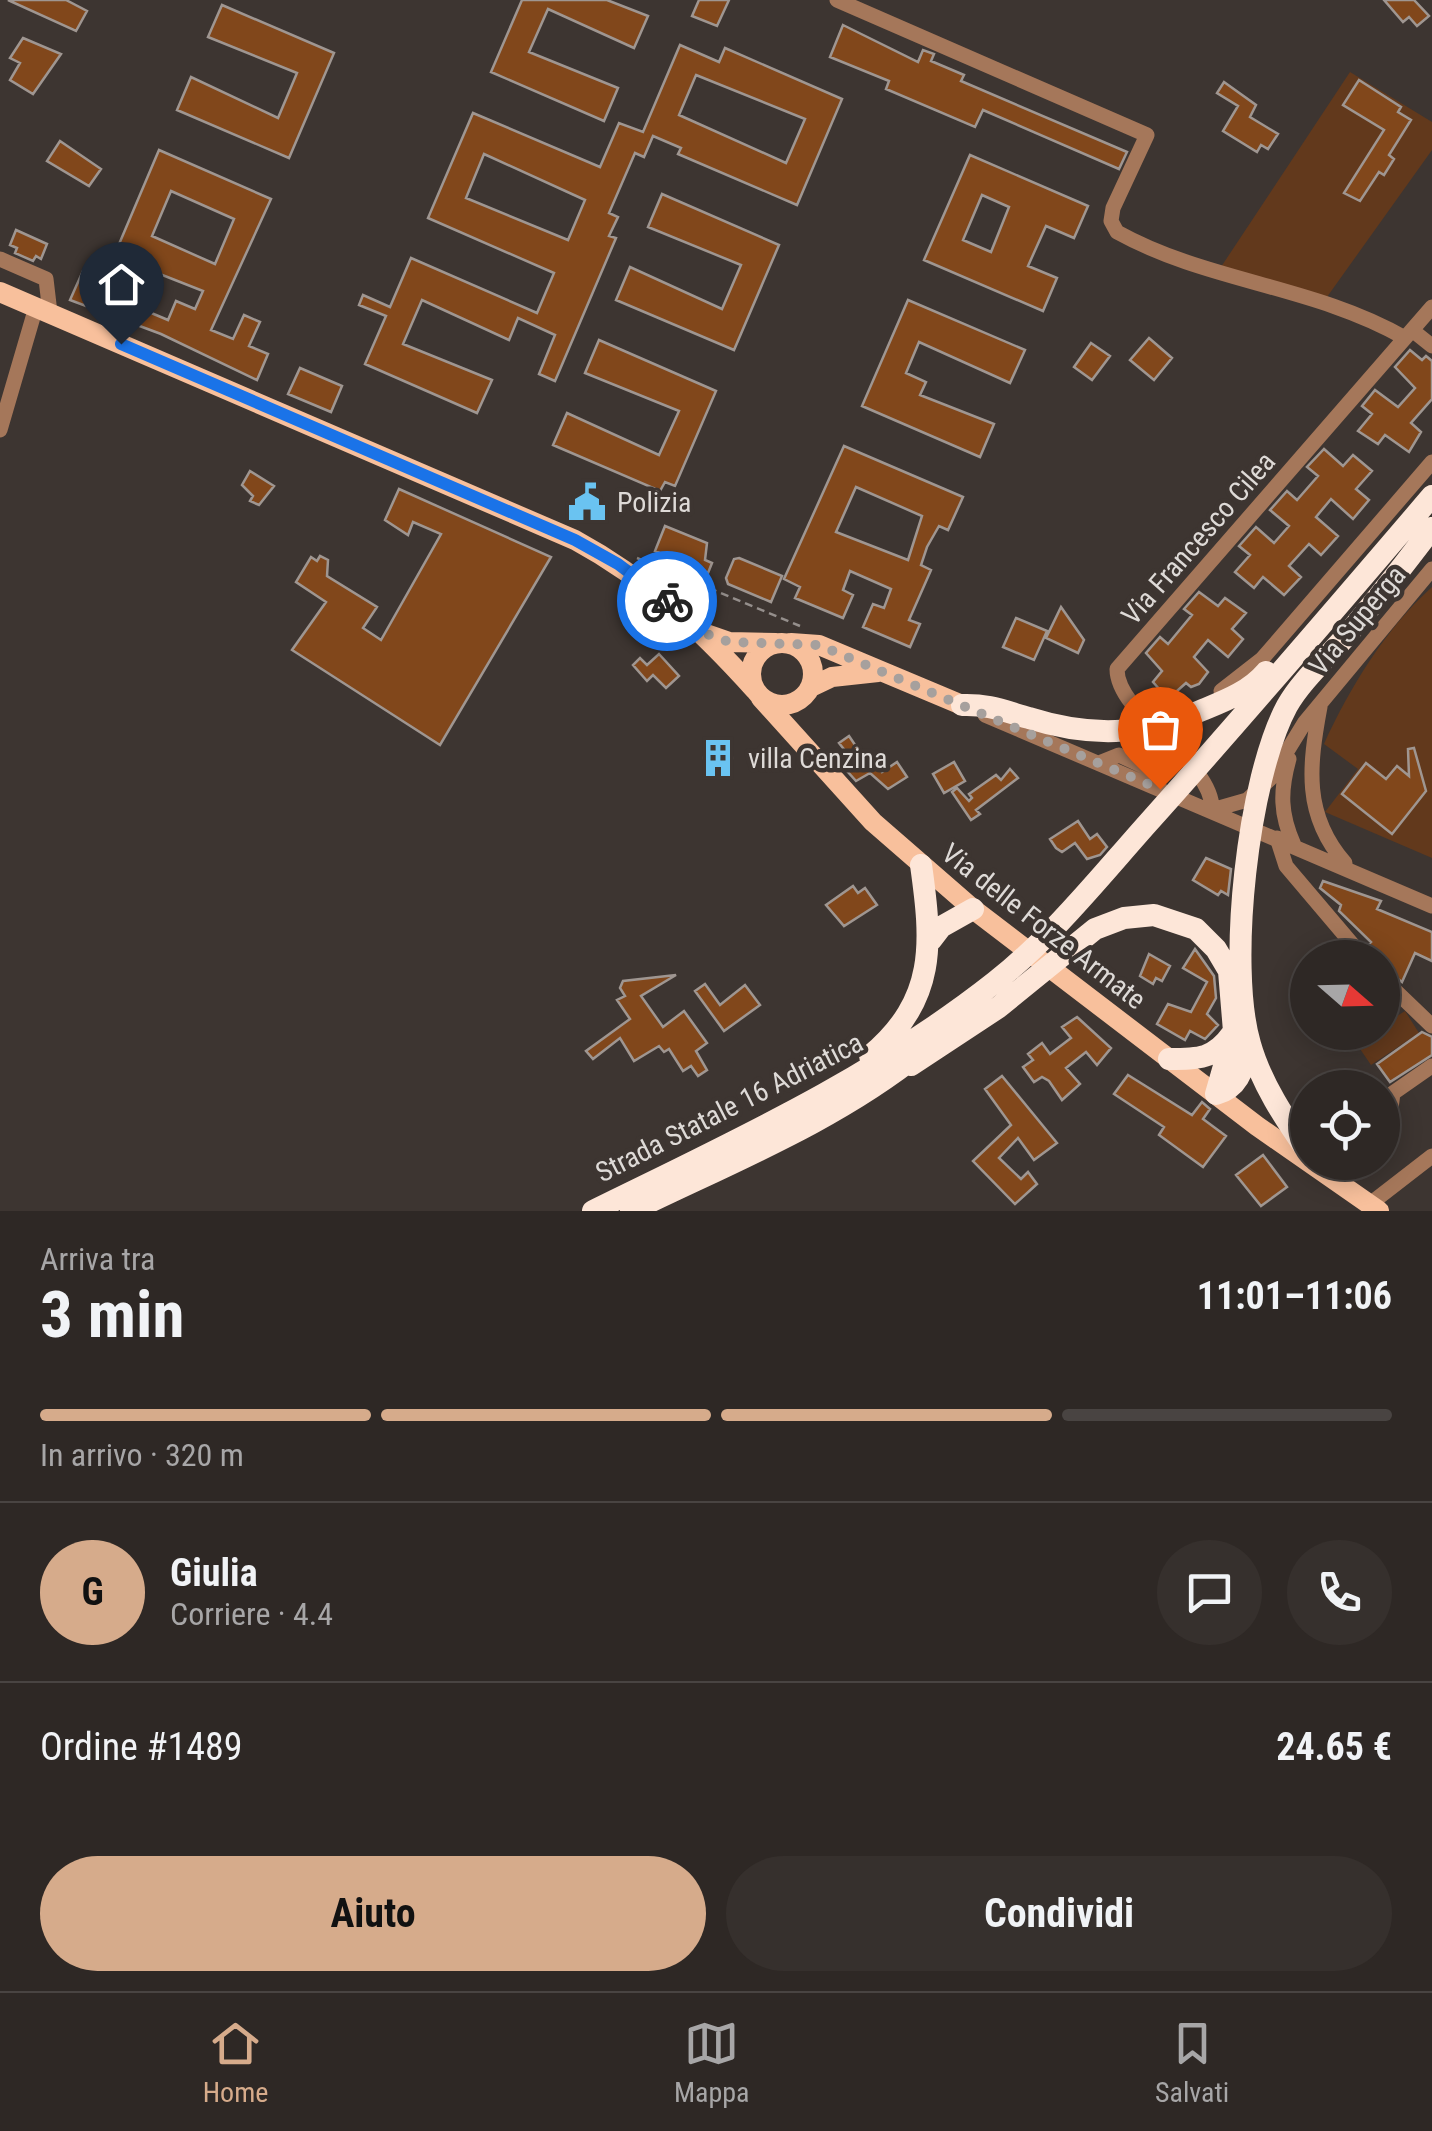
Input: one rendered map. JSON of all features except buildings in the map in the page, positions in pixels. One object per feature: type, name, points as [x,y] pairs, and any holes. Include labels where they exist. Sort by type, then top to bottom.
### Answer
[{"type":"highway","name":"Strada Statale 16 Adriatica","points":[[631,1211],[802,1128],[891,1076],[1001,991],[1040,942],[1425,521],[1432,496]]},
{"type":"highway","points":[[962,705],[989,704],[1062,726],[1132,734],[1167,725],[1236,696],[1260,680],[1376,542],[1425,521]]},
{"type":"highway","points":[[1216,1094],[1230,1090],[1241,1075],[1240,937],[1272,738],[1289,702],[1425,521]]},
{"type":"highway","points":[[921,864],[931,940]]},
{"type":"highway","points":[[701,1158],[722,1140],[862,1062],[890,1040],[910,1010],[931,940],[940,927],[974,909]]},
{"type":"highway","points":[[1001,991],[1067,952],[1095,930],[1124,918],[1154,915],[1196,929],[1216,949],[1229,970],[1242,1038],[1290,1120]]},
{"type":"highway","name":"Strada Statale 16 Adriatica","points":[[593,1211],[830,1094],[1001,991]]},
{"type":"highway","points":[[1169,1059],[1205,1059],[1242,1038]]},
{"type":"main road","name":"Via delle Forze Armate","points":[[0,292],[575,540],[618,564],[704,633],[873,822],[921,864],[1169,1059],[1374,1208]]},
{"type":"main road","points":[[704,633],[729,642],[819,645],[962,705]]},
{"type":"main road","points":[[783,643],[810,660],[808,691]]},
{"type":"main road","points":[[783,643],[754,660],[758,694],[779,706],[832,677],[885,672]]},
{"type":"main road","name":"Via delle Forze Armate","points":[[808,691],[804,731],[817,756]]},
{"type":"main road","name":"Via delle Forze Armate","points":[[1254,1121],[1290,1143]]},
{"type":"main road","name":"Via delle Forze Armate","points":[[1339,1180],[1350,1190]]},
{"type":"street","points":[[837,0],[1148,135],[1111,221],[1117,232],[1220,272],[1326,302],[1432,346]]},
{"type":"street","points":[[0,259],[46,279],[43,310],[0,430]]},
{"type":"street","name":"Via Francesco Cilea","points":[[1212,810],[1210,787],[1148,721],[1119,680],[1117,668],[1432,307]]},
{"type":"street","points":[[1148,721],[1232,686],[1246,675],[1432,462]]},
{"type":"street","name":"Via Superga","points":[[1212,810],[1247,800],[1270,779],[1321,703],[1432,569]]},
{"type":"street","name":"Via Superga","points":[[1321,703],[1309,772],[1312,806],[1332,848],[1348,867]]},
{"type":"street","points":[[962,705],[1432,906]]},
{"type":"street","name":"Via Superga","points":[[1292,745],[1281,785],[1282,820],[1294,845],[1304,833],[1312,806]]},
{"type":"street","points":[[1277,838],[1286,866],[1349,940]]},
{"type":"street","points":[[1400,995],[1432,1026]]},
{"type":"street","points":[[1400,1088],[1432,1066]]},
{"type":"street","points":[[1374,1208],[1432,1156]]},
{"type":"path","points":[[626,554],[796,622],[819,645]]},
{"type":"shaded area","points":[[1350,72],[1432,122],[1432,150],[1327,297],[1221,267]]},
{"type":"shaded area","points":[[1432,587],[1432,858],[1325,812],[1358,769],[1324,744],[1370,660],[1399,621]]},
{"type":"shaded area","points":[[1405,1011],[1419,1033],[1400,1046],[1400,1014]]},
{"type":"shaded area","points":[[1361,1050],[1394,1050],[1371,1065]]},
{"type":"way so far","points":[[667,601],[704,633],[729,642],[819,645],[1160,789]]},
{"type":"place","name":"Polizia","points":[[587,502]]},
{"type":"place","name":"villa Cenzina","points":[[718,758]]},
{"type":"route","points":[[121,344],[575,540],[618,564],[667,601]]}]
